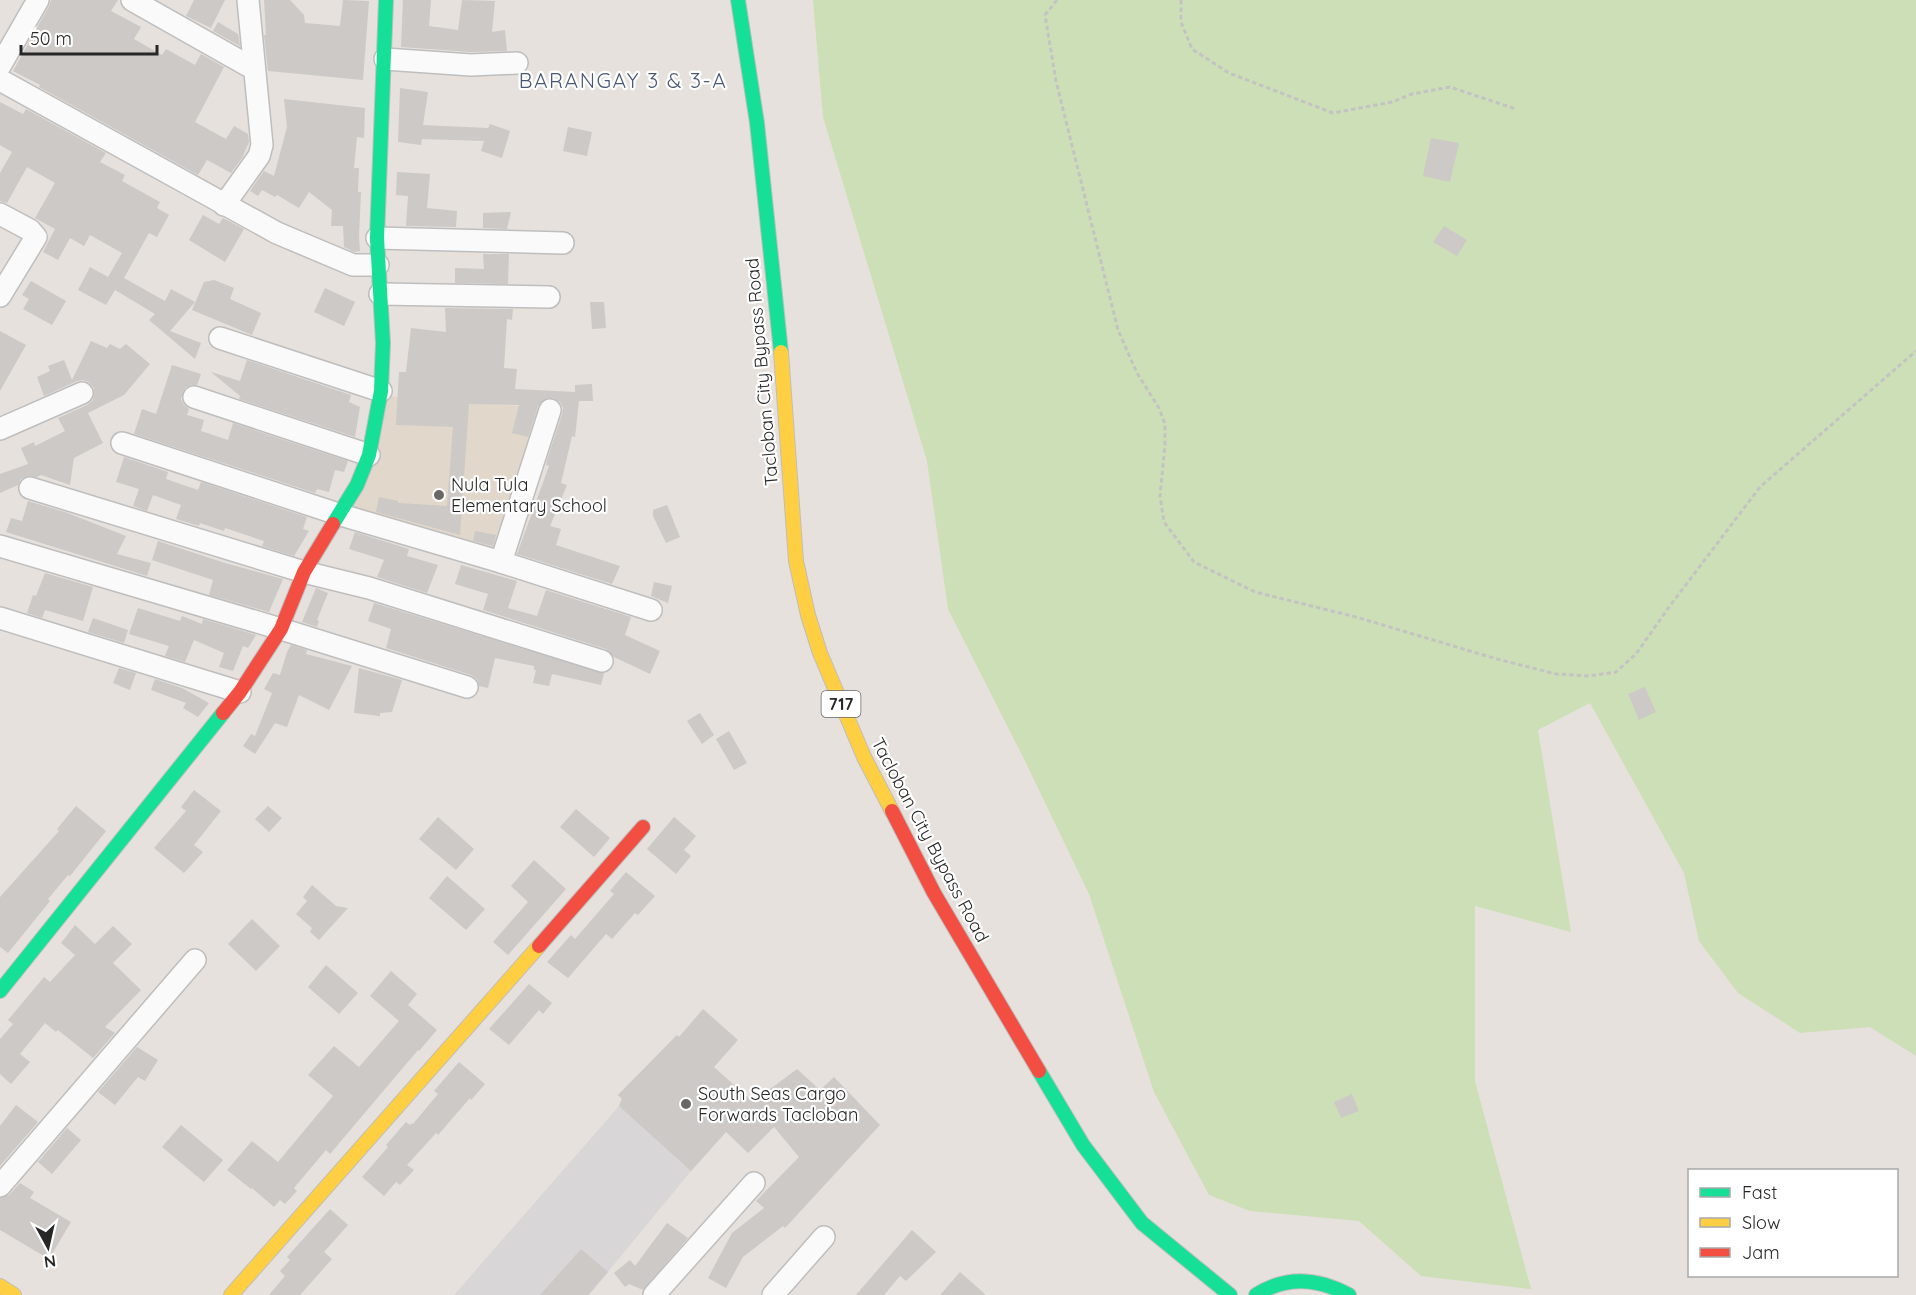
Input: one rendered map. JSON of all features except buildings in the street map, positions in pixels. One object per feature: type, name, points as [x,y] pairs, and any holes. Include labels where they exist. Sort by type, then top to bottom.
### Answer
[{"type":"main road","points":[[0,991],[240,692],[281,629],[304,572],[357,485],[369,455],[381,391],[383,343],[377,238],[386,0]]},
{"type":"main road","name":"Tacloban City Bypass Road","points":[[738,0],[757,123],[780,335],[796,561],[808,615],[820,653],[864,757],[934,893],[1083,1145],[1142,1223],[1230,1295]]},
{"type":"main road","points":[[231,1295],[643,827]]},
{"type":"main road","points":[[1256,1295],[1262,1290],[1285,1281],[1310,1280],[1334,1286],[1350,1295]]},
{"type":"main road","points":[[0,1286],[14,1295]]},
{"type":"street","points":[[0,66],[38,0]]},
{"type":"street","points":[[132,0],[254,69]]},
{"type":"street","points":[[224,205],[261,151],[248,0]]},
{"type":"street","points":[[385,58],[471,65],[517,63]]},
{"type":"street","points":[[0,80],[277,233],[352,265],[378,265]]},
{"type":"street","points":[[0,214],[30,230],[36,237],[0,296]]},
{"type":"street","points":[[377,238],[563,243]]},
{"type":"street","points":[[380,294],[549,297]]},
{"type":"street","points":[[220,338],[381,391]]},
{"type":"street","points":[[0,429],[82,393]]},
{"type":"street","points":[[194,397],[369,455]]},
{"type":"street","points":[[501,562],[550,410]]},
{"type":"street","points":[[122,443],[340,515],[501,562],[651,610]]},
{"type":"street","points":[[30,488],[304,572],[369,588],[602,661]]},
{"type":"street","points":[[0,546],[467,687]]},
{"type":"street","points":[[0,618],[240,692]]},
{"type":"street","points":[[0,1186],[195,960]]},
{"type":"street","points":[[654,1295],[754,1183]]},
{"type":"street","points":[[773,1295],[824,1237]]},
{"type":"path","points":[[1057,0],[1045,15],[1056,81],[1118,330],[1137,373],[1159,408],[1165,424],[1161,496],[1164,522],[1194,562],[1255,592],[1356,617],[1497,660],[1556,674],[1589,676],[1616,672],[1636,654],[1760,487],[1916,351]]},
{"type":"path","points":[[1181,0],[1180,22],[1192,49],[1229,73],[1333,113],[1392,102],[1412,94],[1450,87],[1516,109]]},
{"type":"shaded area","name":"Nula Tula Elementary School","points":[[385,396],[544,408],[500,559],[351,513]]},
{"type":"shaded area","points":[[677,1035],[753,1102],[691,1171],[589,1295],[454,1295],[619,1106],[622,1099],[618,1095]]},
{"type":"green space","points":[[813,0],[1916,0],[1916,1056],[1870,1027],[1800,1033],[1738,993],[1699,941],[1684,873],[1590,703],[1538,730],[1571,932],[1475,906],[1475,1081],[1531,1289],[1421,1276],[1359,1221],[1250,1211],[1209,1195],[1154,1092],[1089,894],[948,609],[927,461],[823,117]]},
{"type":"traffic: fast","points":[[333,524],[357,485],[369,455],[381,391],[383,343],[377,238],[386,0]]},
{"type":"traffic: fast","points":[[738,0],[757,123],[781,352]]},
{"type":"traffic: fast","points":[[0,991],[223,713]]},
{"type":"traffic: fast","points":[[1039,1071],[1083,1145],[1142,1223],[1230,1295]]},
{"type":"traffic: fast","points":[[1256,1295],[1279,1284],[1302,1281],[1326,1285],[1349,1295]]},
{"type":"traffic: slow","points":[[781,352],[796,561],[808,615],[820,653],[864,757],[892,811]]},
{"type":"traffic: slow","points":[[231,1295],[539,946]]},
{"type":"traffic: slow","points":[[0,1286],[14,1295]]},
{"type":"traffic: jam","points":[[223,713],[240,692],[281,629],[304,572],[333,524]]},
{"type":"traffic: jam","points":[[892,811],[934,893],[1039,1071]]},
{"type":"traffic: jam","points":[[539,946],[643,827]]},
{"type":"place","name":"Nula Tula Elementary School","points":[[439,495]]},
{"type":"place","name":"South Seas Cargo Forwards Tacloban","points":[[686,1104]]},
{"type":"district","name":"BARANGAY 3 & 3-A","points":[[623,81]]}]
